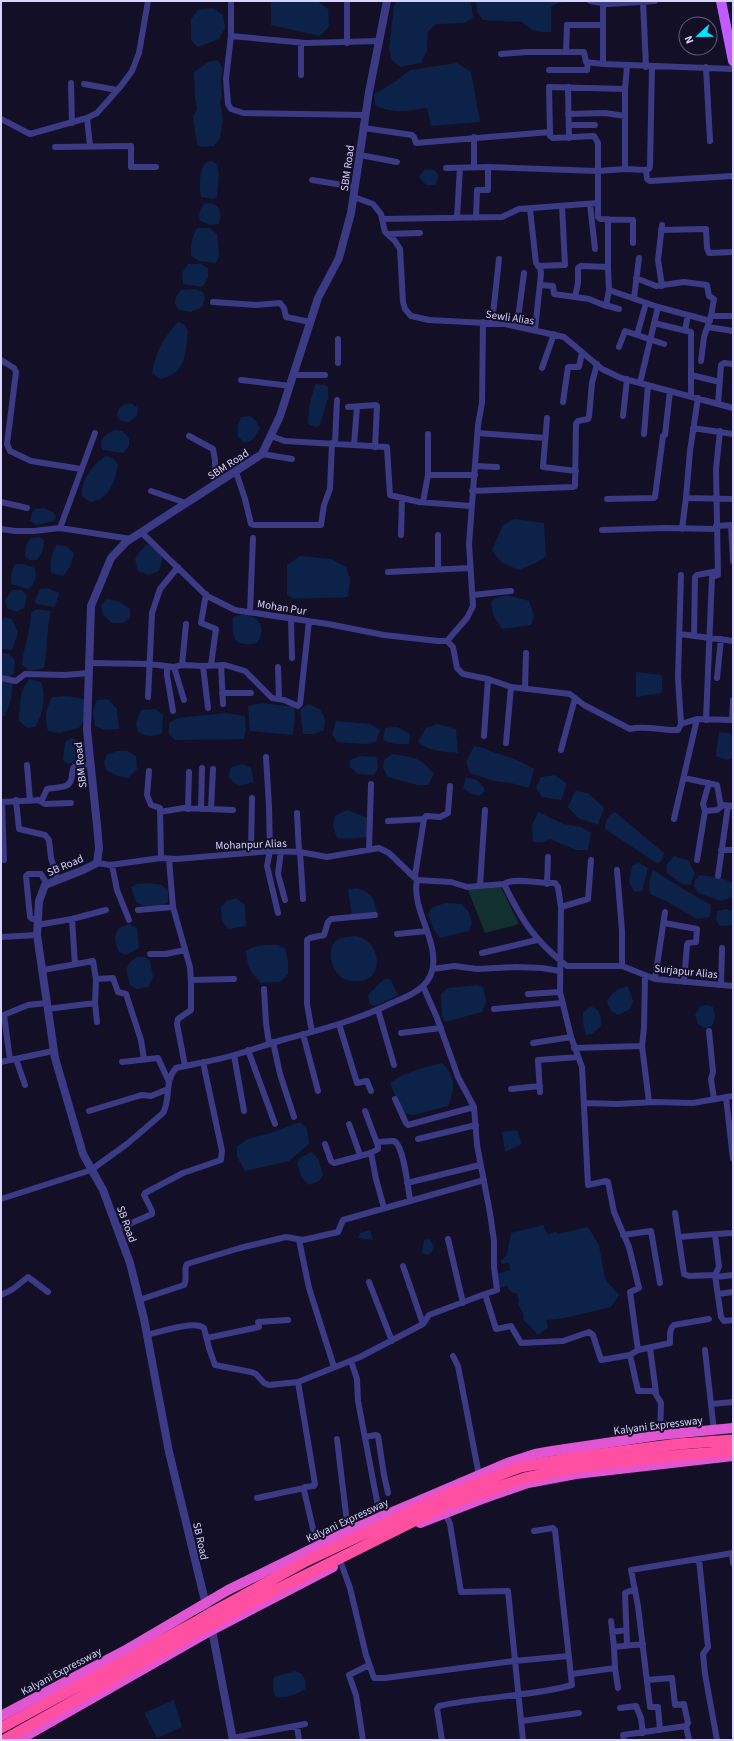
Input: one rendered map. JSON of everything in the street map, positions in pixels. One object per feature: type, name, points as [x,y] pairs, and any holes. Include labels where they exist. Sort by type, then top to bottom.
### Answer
[{"type":"highway","name":"Kalyani Expressway","points":[[1,1716],[124,1651],[228,1590],[380,1517],[507,1463],[535,1454],[660,1436],[733,1428]]},
{"type":"highway","points":[[19,1740],[306,1561],[437,1499],[520,1467],[578,1457],[678,1444],[733,1440]]},
{"type":"highway","points":[[1,1728],[209,1622],[446,1505],[524,1478],[580,1467],[681,1455],[733,1451]]},
{"type":"highway","points":[[4,1740],[209,1622],[341,1563],[445,1513],[528,1484],[576,1474],[733,1456]]},
{"type":"main road","points":[[721,1],[733,61]]},
{"type":"street","points":[[1,119],[30,134],[72,123],[87,118],[97,112],[132,71],[139,53],[148,1]]},
{"type":"street","points":[[231,1],[231,36],[226,79],[228,104],[236,112],[243,114],[365,115]]},
{"type":"street","points":[[347,1],[347,43]]},
{"type":"street","name":"SBM Road","points":[[97,863],[98,833],[87,730],[91,606],[111,558],[131,539],[262,454],[271,436],[280,416],[318,298],[339,258],[351,213],[365,115],[386,1]]},
{"type":"street","points":[[590,1],[655,1]]},
{"type":"street","points":[[603,2],[603,64]]},
{"type":"street","points":[[446,168],[488,167],[597,171],[649,169],[649,67],[643,2]]},
{"type":"street","points":[[566,52],[567,25],[603,25]]},
{"type":"street","points":[[231,36],[301,43],[379,41]]},
{"type":"street","points":[[301,43],[301,75]]},
{"type":"street","points":[[501,54],[584,52],[586,62],[588,62],[587,70],[549,70]]},
{"type":"street","points":[[588,62],[627,66],[706,67],[733,69]]},
{"type":"street","points":[[625,169],[625,90],[627,66]]},
{"type":"street","points":[[706,67],[710,141]]},
{"type":"street","points":[[71,83],[72,123]]},
{"type":"street","points":[[84,84],[117,90]]},
{"type":"street","points":[[625,90],[551,86],[548,88],[550,136],[553,138],[594,136],[597,138],[599,218],[633,220],[633,243]]},
{"type":"street","points":[[568,87],[569,138]]},
{"type":"street","points":[[568,114],[605,113],[625,116]]},
{"type":"street","points":[[87,118],[90,146]]},
{"type":"street","points":[[568,125],[595,125]]},
{"type":"street","points":[[364,128],[412,135],[414,136],[416,143],[474,137],[522,136],[550,132]]},
{"type":"street","points":[[474,137],[474,168]]},
{"type":"street","points":[[55,147],[131,146],[131,167],[156,167]]},
{"type":"street","points":[[360,155],[397,162]]},
{"type":"street","points":[[476,218],[477,190],[488,190],[488,167]]},
{"type":"street","points":[[457,217],[460,168]]},
{"type":"street","points":[[646,170],[647,178],[650,181],[733,176]]},
{"type":"street","points":[[312,180],[355,187]]},
{"type":"street","name":"Sewli Alias","points":[[354,197],[374,204],[381,214],[385,232],[400,249],[402,302],[405,309],[411,316],[429,320],[483,322],[517,326],[554,334],[564,337],[602,369],[626,379],[733,408]]},
{"type":"street","points":[[382,219],[502,217],[519,209],[598,203]]},
{"type":"street","points":[[590,204],[595,249]]},
{"type":"street","points":[[538,266],[565,265],[562,206]]},
{"type":"street","points":[[530,209],[536,263],[540,269],[540,285],[535,330]]},
{"type":"street","points":[[606,306],[609,290],[608,219]]},
{"type":"street","points":[[662,286],[658,260],[662,228],[706,229],[707,248],[709,253],[733,252]]},
{"type":"street","points":[[388,234],[420,233]]},
{"type":"street","points":[[634,298],[639,258]]},
{"type":"street","points":[[492,324],[499,259]]},
{"type":"street","points":[[575,297],[579,267],[608,268]]},
{"type":"street","points":[[517,326],[524,273]]},
{"type":"street","points":[[636,278],[654,286],[684,282],[707,285],[709,296],[714,299],[701,361]]},
{"type":"street","points":[[540,285],[553,286],[554,294],[589,299],[606,306],[620,309]]},
{"type":"street","points":[[609,290],[658,307],[710,321],[733,331]]},
{"type":"street","points":[[213,302],[256,305],[280,303],[284,308],[286,317],[310,322]]},
{"type":"street","points":[[637,335],[646,303]]},
{"type":"street","points":[[640,383],[649,339],[658,307]]},
{"type":"street","points":[[686,330],[688,316]]},
{"type":"street","points":[[710,321],[733,316]]},
{"type":"street","points":[[483,322],[482,403],[471,506],[470,568],[473,606],[467,618],[447,641],[453,647],[459,671],[466,675],[488,679],[511,687],[570,694],[584,705],[630,730],[638,727],[666,731],[678,730],[681,724],[678,677],[681,575]]},
{"type":"street","points":[[654,323],[686,330],[691,334],[691,397]]},
{"type":"street","points":[[619,347],[624,331],[664,344]]},
{"type":"street","points":[[542,368],[554,334]]},
{"type":"street","points":[[338,340],[338,363]]},
{"type":"street","points":[[563,402],[568,367],[579,368],[582,352]]},
{"type":"street","points":[[1,360],[14,368],[16,372],[7,444],[10,451],[31,461],[82,469]]},
{"type":"street","points":[[472,491],[570,489],[575,486],[576,424],[578,421],[588,420],[590,417],[592,383],[597,364]]},
{"type":"street","points":[[718,404],[722,364],[733,364]]},
{"type":"street","points":[[293,375],[326,375]]},
{"type":"street","points":[[691,375],[720,382]]},
{"type":"street","points":[[623,416],[626,379]]},
{"type":"street","points":[[241,380],[290,386]]},
{"type":"street","points":[[644,434],[648,385]]},
{"type":"street","points":[[607,499],[655,497],[663,436],[665,435],[670,391]]},
{"type":"street","points":[[682,529],[690,451],[698,398]]},
{"type":"street","points":[[236,472],[251,524],[321,525],[324,505],[330,489],[337,400]]},
{"type":"street","points":[[348,407],[365,405],[377,406],[375,447]]},
{"type":"street","points":[[354,445],[357,407]]},
{"type":"street","points":[[547,418],[543,468],[576,472]]},
{"type":"street","points":[[694,428],[733,434]]},
{"type":"street","points":[[706,720],[712,578],[718,575],[716,469],[720,431]]},
{"type":"street","points":[[60,528],[95,433]]},
{"type":"street","points":[[478,433],[545,438]]},
{"type":"street","points":[[422,502],[428,475],[428,434]]},
{"type":"street","points":[[189,436],[213,449],[215,460],[215,485]]},
{"type":"street","points":[[271,436],[285,441],[387,447],[389,493],[392,496],[422,502],[471,506]]},
{"type":"street","points":[[262,454],[292,459]]},
{"type":"street","points":[[476,466],[497,467]]},
{"type":"street","points":[[428,475],[474,475]]},
{"type":"street","points":[[151,491],[186,503]]},
{"type":"street","points":[[401,535],[402,498]]},
{"type":"street","points":[[686,498],[716,500],[733,499]]},
{"type":"street","points":[[1,502],[27,508]]},
{"type":"street","points":[[602,530],[716,528],[732,525],[733,561]]},
{"type":"street","points":[[1,529],[34,531],[60,528],[131,539]]},
{"type":"street","name":"Mohan Pur","points":[[141,532],[206,594],[235,610],[309,621],[384,635],[447,641]]},
{"type":"street","points":[[438,535],[438,569]]},
{"type":"street","points":[[250,612],[253,538]]},
{"type":"street","points":[[148,697],[152,613],[160,589],[178,567]]},
{"type":"street","points":[[388,572],[470,568]]},
{"type":"street","points":[[694,636],[695,577],[697,575],[718,572]]},
{"type":"street","points":[[473,595],[511,591]]},
{"type":"street","points":[[206,594],[201,623],[216,629],[211,665]]},
{"type":"street","points":[[291,618],[292,658]]},
{"type":"street","points":[[89,663],[149,664],[174,667],[182,665],[221,665],[245,671],[272,698],[284,700],[296,705],[300,704],[309,621]]},
{"type":"street","points":[[182,665],[186,624]]},
{"type":"street","points":[[680,634],[733,641]]},
{"type":"street","points":[[717,678],[721,639]]},
{"type":"street","points":[[525,689],[526,653]]},
{"type":"street","points":[[221,665],[223,704]]},
{"type":"street","points":[[167,666],[166,676],[173,711]]},
{"type":"street","points":[[204,666],[208,708]]},
{"type":"street","points":[[174,667],[184,700]]},
{"type":"street","points":[[278,667],[279,699]]},
{"type":"street","points":[[1,678],[16,681],[25,674],[65,675],[89,673]]},
{"type":"street","points":[[484,736],[488,679]]},
{"type":"street","points":[[506,743],[511,687]]},
{"type":"street","points":[[222,693],[251,693]]},
{"type":"street","points":[[561,750],[575,698]]},
{"type":"street","points":[[681,724],[697,719],[732,720],[733,700]]},
{"type":"street","points":[[674,819],[697,719]]},
{"type":"street","points":[[266,757],[270,851],[267,866],[278,914]]},
{"type":"street","points":[[4,860],[2,802],[44,799],[47,789],[70,784],[72,769],[74,767],[91,764]]},
{"type":"street","points":[[28,765],[30,801]]},
{"type":"street","points":[[201,809],[202,768]]},
{"type":"street","points":[[211,809],[213,769]]},
{"type":"street","points":[[149,771],[147,795],[151,805],[160,808],[161,858]]},
{"type":"street","points":[[188,808],[189,772]]},
{"type":"street","points":[[684,778],[717,786],[721,807]]},
{"type":"street","points":[[697,860],[705,811],[703,804],[708,783]]},
{"type":"street","points":[[370,849],[371,784]]},
{"type":"street","points":[[388,822],[424,819],[426,816],[440,817],[448,813],[450,786]]},
{"type":"street","points":[[251,852],[252,798]]},
{"type":"street","points":[[16,800],[19,829],[45,835],[48,840],[51,858],[58,880]]},
{"type":"street","points":[[38,800],[45,804],[71,803]]},
{"type":"street","points":[[705,811],[717,810],[723,805],[730,806],[721,850],[718,876]]},
{"type":"street","points":[[160,812],[188,808],[233,810]]},
{"type":"street","points":[[480,885],[484,810]]},
{"type":"street","points":[[297,813],[303,899]]},
{"type":"street","points":[[1,1199],[91,1170],[127,1144],[158,1119],[167,1106],[169,1082],[172,1072],[176,1068],[234,1055],[339,1024],[378,1010],[417,991],[427,983],[433,969],[432,955],[427,931],[416,902],[416,878],[424,819]]},
{"type":"street","name":"Mohanpur Alias","points":[[97,863],[112,865],[161,858],[169,859],[270,851],[299,852],[327,857],[378,848],[389,852],[416,878]]},
{"type":"street","points":[[721,850],[733,850]]},
{"type":"street","points":[[281,851],[278,874],[285,900]]},
{"type":"street","points":[[547,884],[548,857]]},
{"type":"street","points":[[169,859],[173,907],[190,967],[191,1010],[178,1019],[177,1024],[185,1066]]},
{"type":"street","points":[[560,907],[588,899],[591,860]]},
{"type":"street","name":"SB Road","points":[[97,863],[45,885],[39,900],[37,935],[53,1051],[83,1154],[103,1190],[130,1263],[147,1335],[169,1452],[205,1604],[233,1739]]},
{"type":"street","points":[[112,865],[117,890],[129,920]]},
{"type":"street","points":[[617,870],[622,930],[622,966]]},
{"type":"street","points":[[47,884],[41,874],[28,874],[26,876],[30,917],[37,922],[72,919],[106,910]]},
{"type":"street","points":[[416,878],[450,882],[467,887],[504,884],[506,882],[517,881],[557,885],[560,907],[560,992],[570,1037],[582,1067],[588,1185],[606,1181],[608,1182],[614,1212],[633,1260],[638,1288],[630,1292],[638,1350]]},
{"type":"street","points":[[504,884],[517,913],[537,940],[561,962]]},
{"type":"street","points":[[138,910],[173,907]]},
{"type":"street","points":[[656,979],[665,912]]},
{"type":"street","points":[[312,1032],[307,1004],[307,940],[324,935],[328,922],[331,919],[375,915]]},
{"type":"street","points":[[72,919],[76,964]]},
{"type":"street","points":[[664,923],[697,929],[698,931],[696,942],[688,943],[687,945],[684,982]]},
{"type":"street","points":[[396,934],[427,931]]},
{"type":"street","points":[[1,937],[37,935]]},
{"type":"street","points":[[482,953],[537,940]]},
{"type":"street","points":[[721,985],[722,948]]},
{"type":"street","points":[[150,954],[166,954],[185,950]]},
{"type":"street","points":[[43,970],[93,961],[96,978],[95,1003],[97,1022]]},
{"type":"street","name":"Surjapur Alias","points":[[561,962],[567,966],[622,966],[656,979],[733,986]]},
{"type":"street","points":[[433,969],[454,966],[477,969],[516,967],[542,968],[560,971]]},
{"type":"street","points":[[645,976],[644,1028],[642,1046],[649,1102]]},
{"type":"street","points":[[96,978],[113,978],[118,992],[126,994],[142,1040],[144,1059]]},
{"type":"street","points":[[191,980],[234,979]]},
{"type":"street","points":[[147,1335],[193,1325],[201,1326],[204,1328],[213,1361],[218,1366],[253,1373],[264,1383],[269,1385],[298,1382],[351,1361],[392,1341],[423,1324],[429,1315],[497,1290],[494,1267],[494,1241],[480,1164],[474,1107],[458,1077],[441,1028],[423,986]]},
{"type":"street","points":[[264,989],[266,1023],[294,1117]]},
{"type":"street","points":[[528,994],[560,992]]},
{"type":"street","points":[[25,1085],[13,1059],[2,1016],[26,1006],[95,1003]]},
{"type":"street","points":[[494,1009],[562,1003]]},
{"type":"street","points":[[378,1010],[394,1065]]},
{"type":"street","points":[[339,1024],[357,1083],[367,1081],[371,1091]]},
{"type":"street","points":[[402,1033],[441,1028]]},
{"type":"street","points":[[709,1031],[713,1072],[711,1079],[714,1099]]},
{"type":"street","points":[[303,1034],[318,1092]]},
{"type":"street","points":[[533,1043],[570,1037]]},
{"type":"street","points":[[574,1048],[642,1046]]},
{"type":"street","points":[[248,1050],[275,1124]]},
{"type":"street","points":[[1,1062],[53,1051]]},
{"type":"street","points":[[234,1055],[244,1111]]},
{"type":"street","points":[[511,1090],[540,1089],[538,1060],[578,1057]]},
{"type":"street","points":[[122,1062],[158,1058],[169,1082]]},
{"type":"street","points":[[118,1229],[152,1214],[144,1195],[145,1192],[183,1173],[221,1160],[222,1151],[203,1062]]},
{"type":"street","points":[[89,1111],[135,1096],[151,1096],[168,1089]]},
{"type":"street","points":[[584,1103],[617,1104],[693,1102],[733,1096]]},
{"type":"street","points":[[726,1097],[733,1159]]},
{"type":"street","points":[[395,1099],[408,1125],[474,1107]]},
{"type":"street","points":[[326,1144],[332,1162],[371,1152],[378,1148],[365,1111]]},
{"type":"street","points":[[349,1124],[360,1155]]},
{"type":"street","points":[[418,1139],[476,1125]]},
{"type":"street","points":[[377,1142],[391,1140],[397,1142],[402,1154],[410,1200]]},
{"type":"street","points":[[371,1152],[376,1179],[384,1208]]},
{"type":"street","points":[[407,1183],[480,1164]]},
{"type":"street","points":[[139,1300],[184,1285],[186,1280],[187,1264],[240,1248],[286,1237],[299,1240],[338,1232],[343,1220],[484,1180]]},
{"type":"street","points":[[675,1213],[684,1274],[689,1276],[733,1275]]},
{"type":"street","points":[[623,1235],[651,1230],[660,1283]]},
{"type":"street","points":[[678,1237],[733,1232]]},
{"type":"street","points":[[715,1234],[718,1267],[716,1276],[722,1320],[733,1320]]},
{"type":"street","points":[[448,1239],[463,1303]]},
{"type":"street","points":[[299,1240],[307,1281],[334,1367]]},
{"type":"street","points":[[403,1266],[423,1324]]},
{"type":"street","points":[[1,1295],[14,1289],[28,1277],[48,1292]]},
{"type":"street","points":[[369,1282],[392,1341]]},
{"type":"street","points":[[718,1294],[733,1292]]},
{"type":"street","points":[[485,1294],[496,1329],[512,1326],[521,1343],[563,1341],[589,1332],[593,1335],[601,1360],[630,1355],[638,1350],[670,1343],[670,1331],[671,1327],[674,1325],[709,1320]]},
{"type":"street","points":[[207,1338],[259,1327],[258,1322],[288,1320]]},
{"type":"street","points":[[650,1348],[656,1393],[661,1403],[660,1436]]},
{"type":"street","points":[[705,1350],[714,1431]]},
{"type":"street","points":[[630,1355],[638,1391],[651,1391],[656,1393]]},
{"type":"street","points":[[453,1356],[458,1366],[479,1475]]},
{"type":"street","points":[[351,1361],[357,1379],[358,1401],[380,1517]]},
{"type":"street","points":[[257,1498],[314,1486],[315,1484],[298,1382]]},
{"type":"street","points":[[711,1404],[733,1402]]},
{"type":"street","points":[[365,1437],[378,1436],[388,1493]]},
{"type":"street","points":[[337,1439],[348,1532]]},
{"type":"street","points":[[304,1488],[318,1546]]},
{"type":"street","points":[[445,1513],[450,1524],[461,1592],[508,1591],[523,1740]]},
{"type":"street","points":[[442,1740],[437,1709],[439,1706],[518,1695],[572,1685],[572,1674],[568,1656],[563,1597],[554,1530],[553,1528],[534,1530]]},
{"type":"street","points":[[660,1730],[658,1708],[650,1707],[643,1644],[631,1570],[732,1553],[733,1564]]},
{"type":"street","points":[[699,1559],[708,1647],[703,1654],[705,1674],[717,1740]]},
{"type":"street","points":[[341,1563],[350,1588],[369,1665],[373,1677],[376,1679],[514,1661],[568,1656]]},
{"type":"street","points":[[626,1645],[625,1593],[635,1589]]},
{"type":"street","points":[[611,1621],[618,1688]]},
{"type":"street","points":[[612,1632],[626,1630]]},
{"type":"street","points":[[614,1647],[643,1644]]},
{"type":"street","points":[[363,1740],[356,1695],[349,1675],[369,1665]]},
{"type":"street","points":[[572,1674],[615,1668]]},
{"type":"street","points":[[647,1680],[672,1678],[675,1705],[684,1704],[688,1723],[686,1726],[689,1740]]},
{"type":"street","points":[[620,1708],[636,1706],[641,1718],[639,1735]]},
{"type":"street","points":[[522,1721],[579,1713]]},
{"type":"street","points":[[233,1739],[305,1724]]},
{"type":"street","points":[[297,1726],[299,1740]]},
{"type":"street","points":[[624,1740],[623,1735],[639,1735],[686,1726]]},
{"type":"green space","points":[[501,887],[519,924],[485,933],[468,890]]},
{"type":"water","points":[[271,1],[317,1],[328,9],[329,26],[320,36],[271,25]]},
{"type":"water","points":[[397,1],[471,1],[473,17],[465,23],[436,24],[428,31],[427,50],[421,63],[400,67],[392,60],[389,49],[394,6]]},
{"type":"water","points":[[476,1],[573,1],[558,3],[551,7],[551,32],[538,32],[529,28],[522,22],[483,20],[477,12]]},
{"type":"water","points":[[213,8],[223,15],[225,28],[219,39],[198,47],[191,40],[191,19],[198,10]]},
{"type":"water","points":[[218,60],[223,69],[221,81],[222,97],[220,102],[223,121],[220,138],[214,146],[201,147],[197,144],[193,117],[197,109],[194,72],[208,62]]},
{"type":"water","points":[[457,63],[471,72],[480,122],[431,126],[427,108],[394,111],[375,105],[374,94],[396,81],[410,70]]},
{"type":"water","points":[[211,161],[217,164],[219,174],[217,197],[213,199],[201,197],[200,188],[203,167],[205,163]]},
{"type":"water","points":[[425,169],[434,170],[439,175],[435,185],[426,185],[419,177]]},
{"type":"water","points":[[206,203],[211,203],[219,209],[219,224],[211,225],[200,221],[200,211]]},
{"type":"water","points":[[197,228],[209,228],[217,234],[219,256],[216,263],[199,261],[191,256],[192,241]]},
{"type":"water","points":[[188,264],[201,264],[208,268],[208,278],[202,287],[183,284],[182,273]]},
{"type":"water","points":[[195,289],[203,292],[205,298],[202,307],[191,312],[179,310],[175,304],[176,296],[181,290]]},
{"type":"water","points":[[178,322],[184,324],[188,331],[185,355],[180,367],[175,372],[160,379],[152,373],[158,351],[164,339]]},
{"type":"water","points":[[315,384],[325,385],[328,387],[328,398],[320,425],[316,427],[308,424],[309,407]]},
{"type":"water","points":[[131,403],[138,408],[137,416],[129,422],[121,421],[117,416],[119,408]]},
{"type":"water","points":[[250,416],[256,421],[260,429],[252,440],[244,443],[238,436],[238,425],[241,417]]},
{"type":"water","points":[[115,430],[122,431],[129,438],[129,446],[123,453],[103,450],[101,446],[103,437]]},
{"type":"water","points":[[106,456],[113,458],[118,465],[113,483],[102,498],[90,502],[82,496],[83,484],[97,463]]},
{"type":"water","points":[[44,508],[53,512],[56,517],[54,521],[37,525],[30,521],[32,513],[35,509]]},
{"type":"water","points":[[514,519],[544,523],[546,556],[536,563],[518,570],[501,562],[492,550],[503,525]]},
{"type":"water","points":[[39,537],[44,540],[43,550],[37,560],[30,560],[25,556],[26,545],[31,538]]},
{"type":"water","points":[[56,545],[66,546],[74,553],[70,567],[63,576],[51,573],[50,569],[52,555]]},
{"type":"water","points":[[146,545],[155,546],[163,556],[159,571],[149,575],[138,571],[135,559]]},
{"type":"water","points":[[300,556],[331,559],[346,567],[350,579],[348,597],[294,599],[287,595],[287,565]]},
{"type":"water","points":[[15,564],[23,564],[35,568],[35,580],[28,589],[11,584],[11,574]]},
{"type":"water","points":[[47,588],[59,593],[55,607],[36,604],[35,600],[40,589]]},
{"type":"water","points":[[12,590],[22,590],[27,596],[24,608],[16,612],[7,608],[5,600]]},
{"type":"water","points":[[508,595],[529,601],[534,616],[531,625],[502,629],[493,615],[491,602],[495,598]]},
{"type":"water","points":[[106,599],[118,601],[130,609],[130,618],[123,623],[112,623],[103,615],[101,606]]},
{"type":"water","points":[[37,609],[51,611],[48,625],[44,668],[30,671],[22,665],[30,626],[31,613]]},
{"type":"water","points":[[246,613],[255,619],[260,625],[261,633],[257,643],[243,644],[238,642],[233,635],[233,617]]},
{"type":"water","points":[[4,617],[12,619],[18,633],[12,650],[2,649],[1,624]]},
{"type":"water","points":[[1,653],[10,654],[15,661],[14,673],[9,677],[1,676]]},
{"type":"water","points":[[636,672],[662,675],[662,693],[636,697]]},
{"type":"water","points":[[1,678],[13,682],[11,699],[5,716],[1,716]]},
{"type":"water","points":[[30,679],[41,682],[44,699],[42,711],[35,727],[27,728],[19,721],[22,693],[26,683]]},
{"type":"water","points":[[68,696],[84,699],[85,718],[79,728],[59,733],[48,731],[46,714],[52,697]]},
{"type":"water","points":[[108,699],[117,709],[119,729],[105,730],[95,726],[93,712],[97,700]]},
{"type":"water","points":[[263,703],[294,707],[295,715],[293,735],[250,731],[248,706]]},
{"type":"water","points":[[308,704],[320,709],[325,719],[324,730],[314,734],[303,734],[300,710]]},
{"type":"water","points":[[155,709],[163,715],[162,733],[150,736],[138,732],[136,723],[141,710]]},
{"type":"water","points":[[226,713],[245,716],[246,730],[244,739],[175,740],[169,734],[169,723],[178,718]]},
{"type":"water","points":[[336,721],[370,724],[380,730],[376,742],[365,744],[337,742],[332,734]]},
{"type":"water","points":[[437,724],[456,729],[458,753],[432,749],[418,742],[426,728]]},
{"type":"water","points":[[397,727],[410,734],[409,744],[392,743],[383,739],[385,728]]},
{"type":"water","points":[[719,732],[729,733],[733,737],[733,758],[727,760],[716,756]]},
{"type":"water","points":[[71,738],[83,744],[87,756],[68,764],[63,760],[65,742]]},
{"type":"water","points":[[474,746],[524,763],[534,769],[529,788],[511,783],[494,781],[470,773],[466,762]]},
{"type":"water","points":[[117,751],[127,751],[136,756],[137,769],[128,778],[118,776],[106,770],[104,762],[107,755]]},
{"type":"water","points":[[392,754],[411,757],[425,764],[434,774],[428,785],[417,785],[388,777],[383,768],[384,760]]},
{"type":"water","points":[[360,756],[376,757],[378,767],[374,775],[358,774],[350,767],[350,760]]},
{"type":"water","points":[[242,764],[251,768],[254,782],[239,786],[229,777],[230,768]]},
{"type":"water","points":[[555,775],[567,784],[561,800],[542,797],[536,788],[541,777]]},
{"type":"water","points":[[466,778],[478,781],[485,791],[479,796],[470,793],[463,788]]},
{"type":"water","points":[[575,791],[588,793],[604,808],[598,825],[578,818],[568,807]]},
{"type":"water","points":[[347,810],[368,818],[373,826],[367,837],[350,839],[337,838],[333,826],[335,816]]},
{"type":"water","points":[[538,812],[564,824],[581,827],[591,833],[588,850],[576,850],[550,839],[543,842],[533,842],[532,825]]},
{"type":"water","points":[[615,812],[664,853],[658,864],[605,829],[607,819]]},
{"type":"water","points":[[674,856],[689,861],[695,874],[690,885],[682,884],[667,873],[666,865]]},
{"type":"water","points":[[639,863],[648,868],[642,891],[634,892],[629,882],[632,866]]},
{"type":"water","points":[[653,870],[711,905],[710,917],[697,919],[666,901],[650,894],[649,882]]},
{"type":"water","points":[[700,875],[721,878],[733,883],[732,897],[721,901],[698,893],[694,886],[695,880]]},
{"type":"water","points":[[148,883],[162,885],[168,891],[168,902],[160,906],[148,907],[136,902],[131,887],[137,884]]},
{"type":"water","points":[[356,888],[370,894],[374,900],[377,914],[369,919],[352,917],[348,890]]},
{"type":"water","points":[[236,898],[245,905],[246,926],[228,929],[222,921],[221,907],[227,901]]},
{"type":"water","points":[[445,903],[462,904],[469,912],[472,924],[468,931],[440,938],[434,930],[428,915],[431,908]]},
{"type":"water","points":[[726,909],[733,911],[733,925],[720,926],[716,920],[717,911]]},
{"type":"water","points":[[129,924],[137,928],[139,948],[126,955],[119,952],[115,937],[119,928]]},
{"type":"water","points":[[355,936],[365,939],[372,946],[376,954],[377,963],[375,972],[369,978],[360,981],[342,978],[334,969],[331,956],[333,944],[337,940]]},
{"type":"water","points":[[278,945],[285,949],[288,962],[288,974],[280,982],[261,983],[254,975],[247,961],[246,951],[253,947]]},
{"type":"water","points":[[137,957],[145,957],[150,961],[153,977],[148,987],[137,989],[130,985],[127,976],[127,969],[129,963]]},
{"type":"water","points":[[384,979],[390,979],[398,995],[375,1006],[370,1004],[368,995]]},
{"type":"water","points":[[477,985],[483,987],[486,1001],[482,1012],[445,1022],[442,1016],[441,994],[448,988]]},
{"type":"water","points":[[628,986],[633,1001],[630,1009],[618,1015],[611,1011],[607,1002],[615,991]]},
{"type":"water","points":[[707,1005],[713,1007],[715,1017],[712,1026],[705,1028],[698,1024],[695,1015],[700,1006]]},
{"type":"water","points":[[590,1006],[596,1009],[600,1014],[601,1026],[592,1034],[586,1035],[583,1023],[583,1013]]},
{"type":"water","points":[[442,1063],[450,1073],[453,1083],[452,1094],[448,1106],[414,1115],[402,1113],[390,1083],[422,1068]]},
{"type":"water","points":[[300,1122],[307,1129],[309,1144],[289,1161],[245,1171],[237,1157],[237,1146],[250,1138],[268,1134]]},
{"type":"water","points":[[517,1130],[522,1144],[505,1152],[502,1132]]},
{"type":"water","points":[[312,1152],[318,1159],[323,1175],[319,1181],[309,1185],[302,1178],[297,1164],[300,1158]]},
{"type":"water","points":[[543,1225],[548,1235],[556,1231],[557,1234],[588,1227],[599,1245],[605,1279],[619,1295],[611,1307],[565,1318],[546,1320],[548,1328],[537,1335],[523,1319],[524,1316],[518,1303],[519,1301],[517,1294],[511,1292],[507,1286],[499,1288],[496,1274],[510,1270],[509,1263],[501,1264],[501,1261],[507,1255],[511,1233]]},
{"type":"water","points":[[370,1230],[373,1240],[358,1238],[360,1233]]},
{"type":"water","points":[[429,1239],[434,1246],[432,1252],[427,1255],[422,1253],[424,1240]]},
{"type":"water","points":[[295,1671],[302,1674],[306,1682],[305,1689],[290,1696],[275,1696],[273,1685],[274,1677]]},
{"type":"water","points":[[174,1700],[182,1727],[157,1738],[144,1713]]}]
